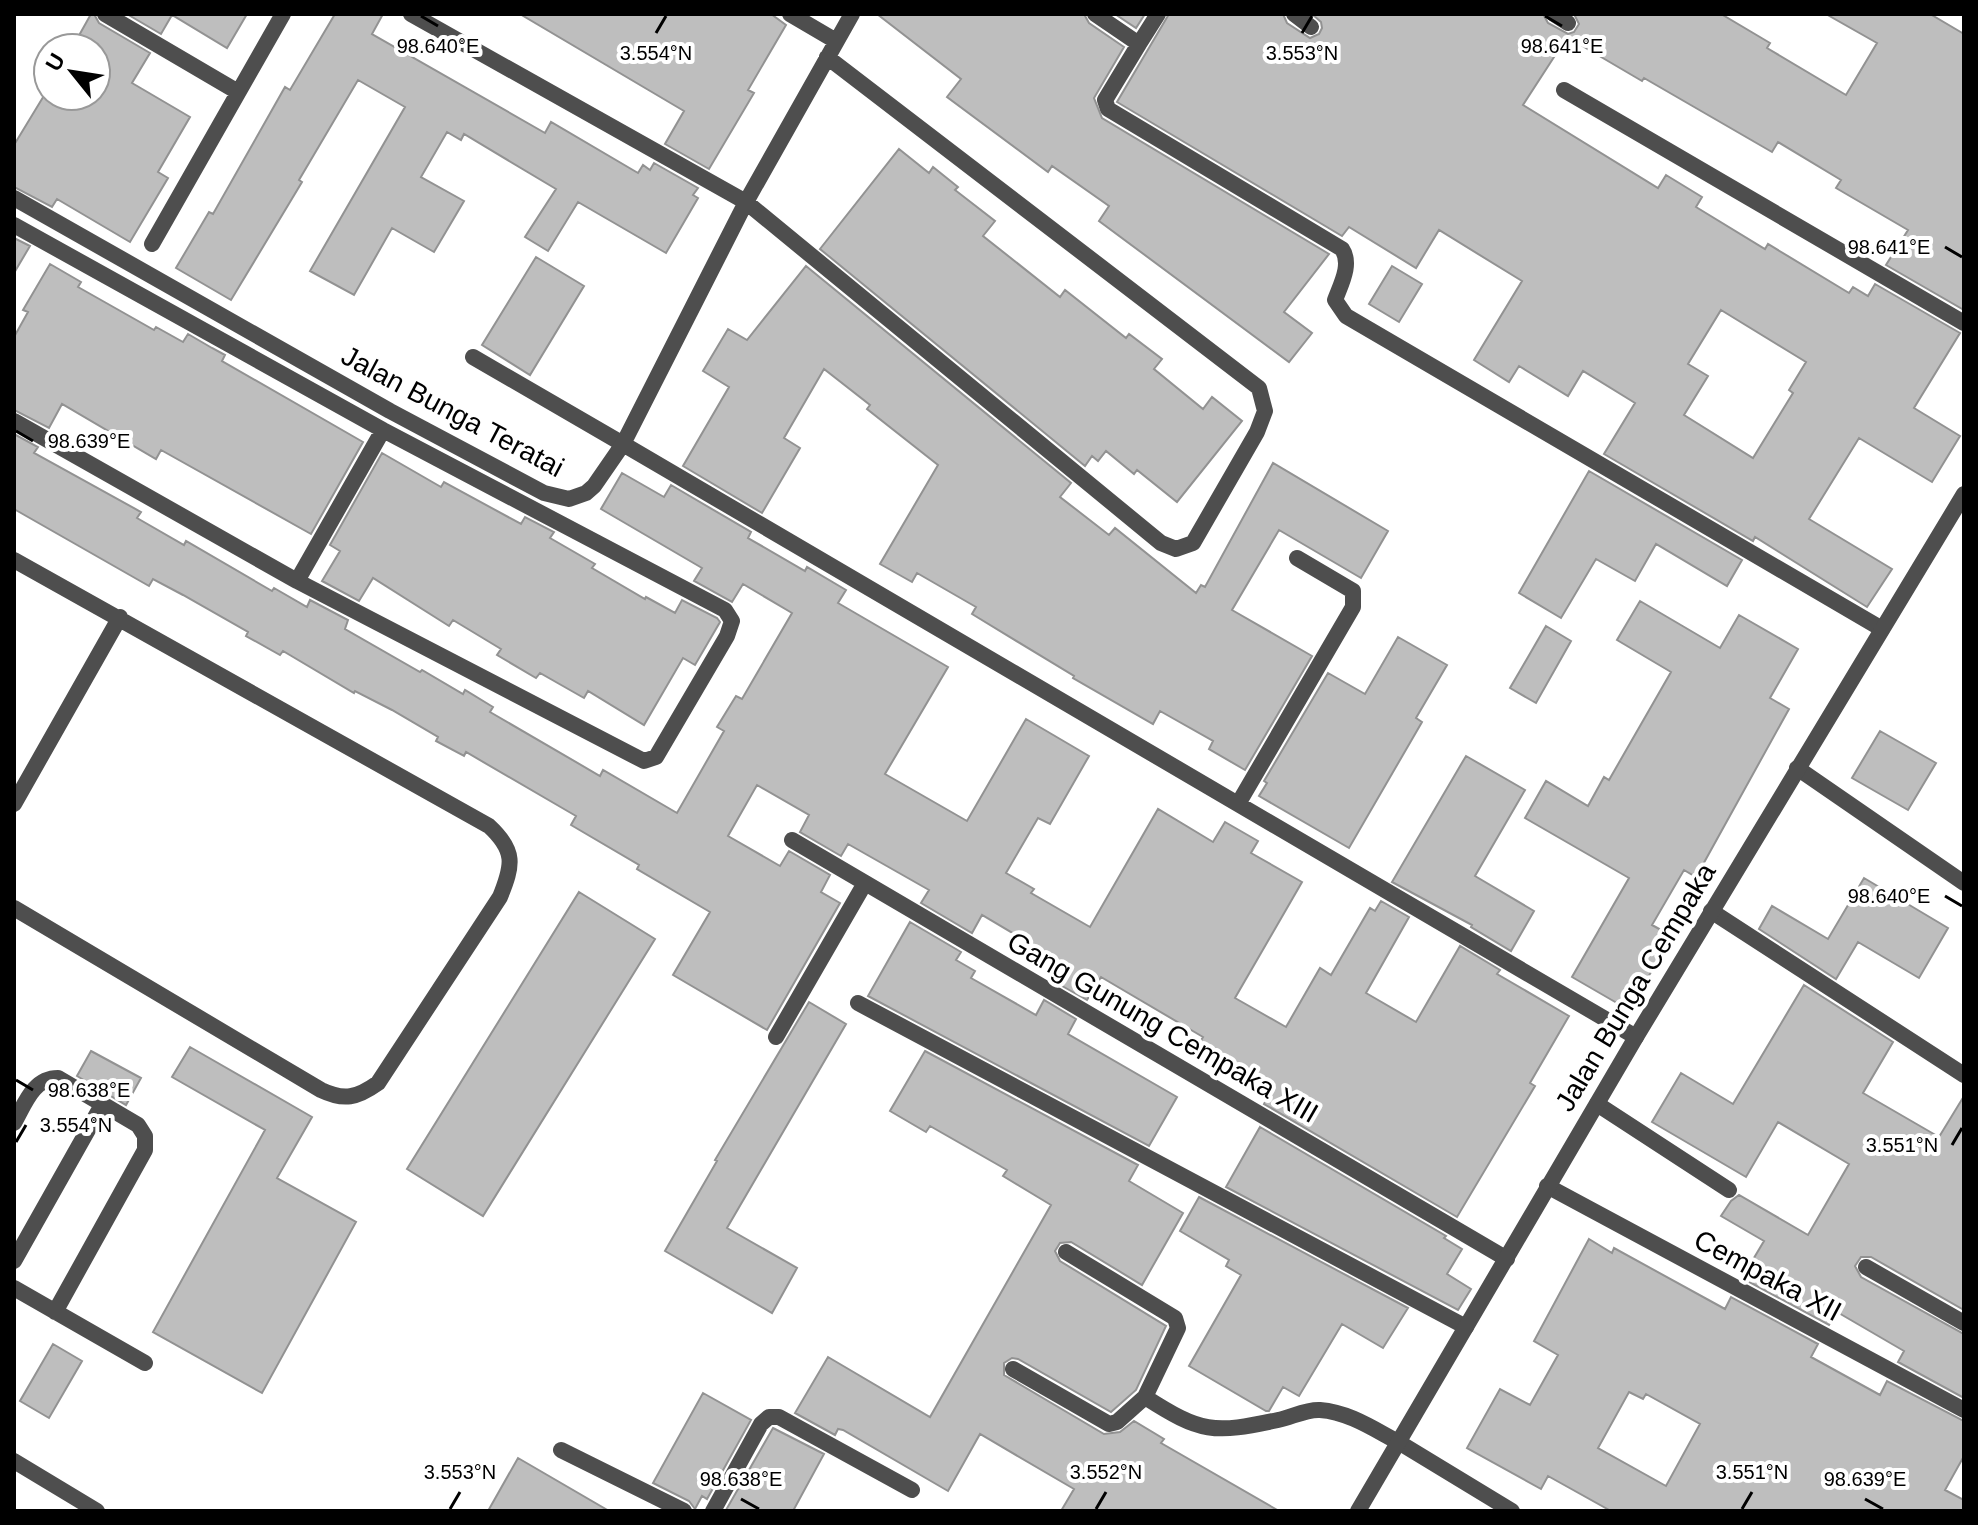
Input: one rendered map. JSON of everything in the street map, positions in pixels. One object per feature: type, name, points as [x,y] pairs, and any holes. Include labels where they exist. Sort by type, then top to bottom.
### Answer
[{"type":"street","points":[[105,14],[238,92]]},
{"type":"street","points":[[152,244],[283,14]]},
{"type":"street","points":[[411,14],[746,202],[1161,543],[1176,549],[1193,543],[1257,432],[1265,411],[1259,388],[827,57]]},
{"type":"street","points":[[790,14],[808,19],[836,41]]},
{"type":"street","name":"Jalan Bunga Teratai","points":[[14,198],[390,411],[544,493],[569,499],[586,493],[594,486],[623,444],[746,202],[852,14]]},
{"type":"street","points":[[1095,14],[1139,44]]},
{"type":"street","points":[[1158,14],[1105,100],[1108,109],[1342,249],[1346,256],[1346,268],[1335,300],[1346,316],[1882,629]]},
{"type":"street","points":[[1294,14],[1311,27]]},
{"type":"street","points":[[1564,90],[1964,323]]},
{"type":"street","points":[[14,225],[383,430],[725,610],[732,621],[727,636],[656,757],[644,761],[297,581],[14,421]]},
{"type":"street","points":[[473,357],[1636,1037]]},
{"type":"street","points":[[297,581],[383,430]]},
{"type":"street","name":"Jalan Bunga Cempaka","points":[[1358,1511],[1547,1186],[1964,494]]},
{"type":"street","points":[[1238,804],[1353,607],[1353,591],[1297,558]]},
{"type":"street","points":[[14,560],[489,826],[502,838],[511,855],[509,874],[500,897],[378,1083],[350,1098],[336,1097],[321,1090],[14,908]]},
{"type":"street","points":[[14,804],[120,617]]},
{"type":"street","points":[[1797,768],[1964,883]]},
{"type":"street","name":"Gang Gunung Cempaka XIII","points":[[792,840],[1507,1259]]},
{"type":"street","points":[[776,1037],[865,883]]},
{"type":"street","points":[[1711,911],[1964,1075]]},
{"type":"street","points":[[858,1003],[1466,1327]]},
{"type":"street","points":[[14,1123],[37,1085],[46,1078],[58,1078],[138,1125],[145,1136],[145,1150],[55,1312]]},
{"type":"street","points":[[1597,1104],[1729,1190]]},
{"type":"street","points":[[14,1261],[102,1105]]},
{"type":"street","name":"Cempaka XII","points":[[1547,1186],[1964,1410]]},
{"type":"street","points":[[1013,1369],[1109,1424],[1117,1422],[1145,1397],[1178,1328],[1175,1318],[1066,1252]]},
{"type":"street","points":[[1866,1267],[1964,1323]]},
{"type":"street","points":[[14,1288],[145,1363]]},
{"type":"street","points":[[1145,1397],[1174,1416],[1201,1428],[1231,1429],[1316,1409],[1340,1412],[1400,1443],[1512,1511]]},
{"type":"street","points":[[713,1511],[761,1424],[769,1417],[779,1417],[912,1490]]},
{"type":"street","points":[[561,1450],[684,1511]]},
{"type":"street","points":[[14,1461],[97,1511]]},
{"type":"building","points":[[91,14],[94,14],[99,23],[150,53],[132,83],[190,117],[158,172],[168,178],[130,242],[57,199],[52,207],[14,187],[14,145],[34,112],[112,112],[112,32],[81,32]]},
{"type":"building","points":[[127,14],[247,14],[227,48],[172,15],[161,34]]},
{"type":"building","points":[[335,14],[383,14],[372,34],[545,133],[551,122],[638,173],[643,165],[650,170],[654,163],[698,188],[693,195],[698,198],[666,253],[578,202],[548,251],[525,237],[556,189],[464,134],[461,140],[447,132],[421,177],[464,201],[434,252],[392,228],[354,295],[310,271],[405,107],[358,80],[299,180],[302,182],[231,300],[176,268],[209,212],[213,214],[285,87],[290,90]]},
{"type":"building","points":[[520,14],[771,14],[786,25],[748,90],[754,93],[709,169],[665,144],[684,111]]},
{"type":"building","points":[[877,14],[1084,14],[1089,23],[1124,47],[1094,98],[1102,118],[1329,254],[1284,312],[1312,333],[1289,362],[1099,221],[1109,206],[1052,166],[1048,172],[947,97],[961,79]]},
{"type":"building","points":[[1115,14],[1145,14],[1136,28]]},
{"type":"building","points":[[1169,14],[1283,14],[1287,23],[1310,38],[1319,34],[1322,28],[1321,22],[1312,14],[1543,14],[1548,23],[1568,34],[1574,32],[1579,24],[1574,14],[1721,14],[1770,43],[1767,48],[1846,95],[1877,43],[1826,14],[1930,14],[1964,34],[1964,310],[1886,265],[1908,230],[1836,188],[1841,180],[1778,142],[1772,152],[1567,37],[1523,105],[1658,188],[1666,175],[1702,197],[1696,207],[1765,249],[1768,244],[1849,293],[1853,287],[1868,296],[1875,284],[1960,333],[1914,408],[1960,436],[1932,482],[1859,438],[1809,519],[1892,569],[1867,607],[1755,537],[1753,541],[1604,454],[1635,403],[1583,371],[1568,396],[1519,366],[1509,382],[1474,360],[1522,281],[1439,230],[1416,268],[1349,227],[1342,236],[1117,102]],"holes":[[[1721,310],[1806,362],[1789,390],[1793,393],[1753,458],[1684,415],[1708,376],[1688,364]]]},
{"type":"building","points":[[899,149],[929,173],[933,167],[958,187],[955,190],[995,221],[983,236],[1060,297],[1065,290],[1126,338],[1129,334],[1162,359],[1154,369],[1203,409],[1212,397],[1242,421],[1177,502],[1137,470],[1134,474],[1106,451],[1098,461],[1092,456],[1085,466],[820,249]]},
{"type":"building","points":[[14,238],[30,246],[14,273]]},
{"type":"building","points":[[536,257],[584,286],[530,375],[482,345]]},
{"type":"building","points":[[50,264],[81,282],[78,287],[154,330],[156,327],[183,342],[188,334],[225,355],[222,361],[363,442],[311,534],[161,450],[156,459],[62,404],[49,428],[14,410],[14,337],[28,312],[23,310]]},
{"type":"building","points":[[806,266],[1071,483],[1060,497],[1109,535],[1115,528],[1196,593],[1201,585],[1205,587],[1273,463],[1388,531],[1361,578],[1279,530],[1232,610],[1312,656],[1245,770],[1209,749],[1213,741],[1160,711],[1153,724],[1073,678],[972,614],[976,607],[917,573],[912,582],[880,564],[938,465],[867,409],[870,405],[824,369],[784,438],[800,448],[762,513],[683,466],[729,387],[703,371],[728,329],[747,340]]},
{"type":"building","points":[[1392,266],[1422,284],[1399,322],[1369,304]]},
{"type":"building","points":[[14,434],[38,447],[34,453],[141,512],[137,518],[184,545],[186,541],[272,591],[274,588],[307,607],[310,600],[348,620],[345,629],[463,694],[465,690],[493,707],[490,712],[600,776],[603,770],[677,813],[724,731],[717,727],[736,696],[742,699],[792,613],[743,584],[732,602],[694,581],[702,568],[601,509],[622,473],[664,497],[671,485],[751,532],[748,538],[805,571],[807,567],[846,590],[838,603],[948,667],[885,774],[967,821],[1026,719],[1089,756],[1050,824],[1038,818],[1006,873],[1034,889],[1031,893],[1090,927],[1158,809],[1213,842],[1225,822],[1258,841],[1251,853],[1302,882],[1235,998],[1286,1027],[1320,968],[1331,975],[1370,908],[1375,911],[1381,901],[1409,917],[1366,993],[1416,1022],[1460,946],[1500,970],[1497,974],[1569,1016],[1530,1083],[1535,1086],[1457,1217],[1264,1104],[1268,1096],[1194,1052],[1203,1037],[1101,977],[1087,1000],[1055,982],[1063,969],[1040,956],[1043,951],[982,915],[972,933],[921,903],[929,890],[848,844],[841,856],[800,832],[809,815],[757,785],[728,836],[780,866],[789,851],[830,875],[821,892],[840,903],[767,1030],[673,975],[710,912],[571,825],[576,816],[466,752],[464,756],[436,741],[438,737],[392,710],[354,693],[283,651],[280,655],[246,636],[248,632],[183,595],[153,579],[149,586],[14,509]]},
{"type":"building","points":[[382,453],[441,487],[444,482],[521,524],[525,517],[554,532],[550,538],[595,564],[592,568],[645,599],[675,613],[682,600],[717,618],[720,622],[695,665],[683,658],[644,725],[588,691],[584,698],[540,673],[536,678],[497,655],[501,649],[453,620],[449,626],[373,578],[359,601],[322,581],[340,551],[330,545]]},
{"type":"building","points":[[1589,471],[1742,560],[1727,586],[1656,544],[1635,581],[1596,559],[1561,618],[1519,593]]},
{"type":"building","points":[[1640,601],[1720,648],[1739,615],[1798,649],[1770,698],[1789,709],[1696,877],[1684,870],[1652,925],[1672,936],[1629,1010],[1572,977],[1629,878],[1525,818],[1546,781],[1588,806],[1604,777],[1609,780],[1671,672],[1617,640]]},
{"type":"building","points":[[1546,626],[1571,641],[1536,703],[1510,688]]},
{"type":"building","points":[[1398,637],[1447,665],[1416,718],[1422,722],[1349,848],[1259,796],[1267,783],[1264,781],[1328,673],[1365,694]]},
{"type":"building","points":[[1880,731],[1936,763],[1908,810],[1852,778]]},
{"type":"building","points":[[1466,756],[1525,790],[1475,876],[1534,911],[1511,951],[1472,925],[1392,882]]},
{"type":"building","points":[[1864,878],[1948,928],[1919,978],[1858,942],[1836,979],[1759,929],[1772,906],[1828,939]]},
{"type":"building","points":[[579,892],[655,939],[483,1216],[407,1169]]},
{"type":"building","points":[[910,922],[961,952],[956,960],[975,971],[971,978],[1036,1015],[1044,1000],[1076,1019],[1068,1034],[1177,1097],[1149,1146],[868,996]]},
{"type":"building","points":[[1804,985],[1893,1042],[1863,1093],[1939,1137],[1964,1096],[1964,1310],[1871,1257],[1861,1257],[1855,1266],[1861,1277],[1964,1334],[1964,1398],[1898,1362],[1904,1351],[1837,1312],[1829,1325],[1742,1278],[1764,1241],[1721,1216],[1731,1201],[1739,1195],[1808,1235],[1849,1164],[1778,1122],[1746,1177],[1652,1122],[1681,1073],[1733,1104]]},
{"type":"building","points":[[809,1002],[846,1024],[727,1228],[797,1268],[772,1313],[665,1251]]},
{"type":"building","points":[[190,1047],[312,1117],[277,1178],[356,1222],[262,1393],[153,1332],[265,1130],[172,1077]]},
{"type":"building","points":[[91,1051],[141,1078],[126,1105],[77,1076]]},
{"type":"building","points":[[925,1051],[1138,1165],[1129,1181],[1183,1213],[1142,1285],[1071,1242],[1060,1243],[1055,1251],[1060,1261],[1166,1326],[1136,1390],[1111,1412],[1018,1359],[1012,1358],[1004,1363],[1004,1375],[1104,1434],[1120,1432],[1134,1421],[1164,1439],[1161,1443],[1279,1511],[1061,1511],[1074,1489],[980,1434],[948,1491],[843,1430],[838,1429],[835,1435],[795,1413],[828,1357],[930,1417],[1051,1205],[1003,1176],[1007,1170],[930,1126],[926,1132],[890,1111]]},
{"type":"building","points":[[1260,1127],[1446,1236],[1444,1238],[1462,1249],[1447,1274],[1471,1289],[1458,1310],[1226,1187]]},
{"type":"building","points":[[1199,1197],[1408,1308],[1383,1348],[1342,1324],[1299,1396],[1283,1387],[1269,1411],[1189,1366],[1241,1275],[1226,1266],[1229,1260],[1180,1231]]},
{"type":"building","points":[[1589,1239],[1612,1253],[1614,1248],[1725,1309],[1731,1297],[1818,1344],[1811,1357],[1880,1395],[1887,1381],[1964,1421],[1964,1456],[1945,1490],[1964,1500],[1964,1511],[1611,1511],[1548,1476],[1541,1489],[1467,1448],[1500,1389],[1530,1405],[1558,1355],[1534,1341]],"holes":[[[1629,1392],[1643,1399],[1646,1394],[1700,1424],[1666,1486],[1598,1448]]]},
{"type":"building","points":[[53,1344],[82,1361],[49,1418],[20,1401]]},
{"type":"building","points":[[703,1393],[751,1420],[707,1499],[702,1496],[695,1509],[689,1501],[653,1483]]},
{"type":"building","points":[[773,1428],[824,1454],[793,1511],[726,1510]]},
{"type":"building","points":[[518,1458],[609,1511],[488,1511]]}]
